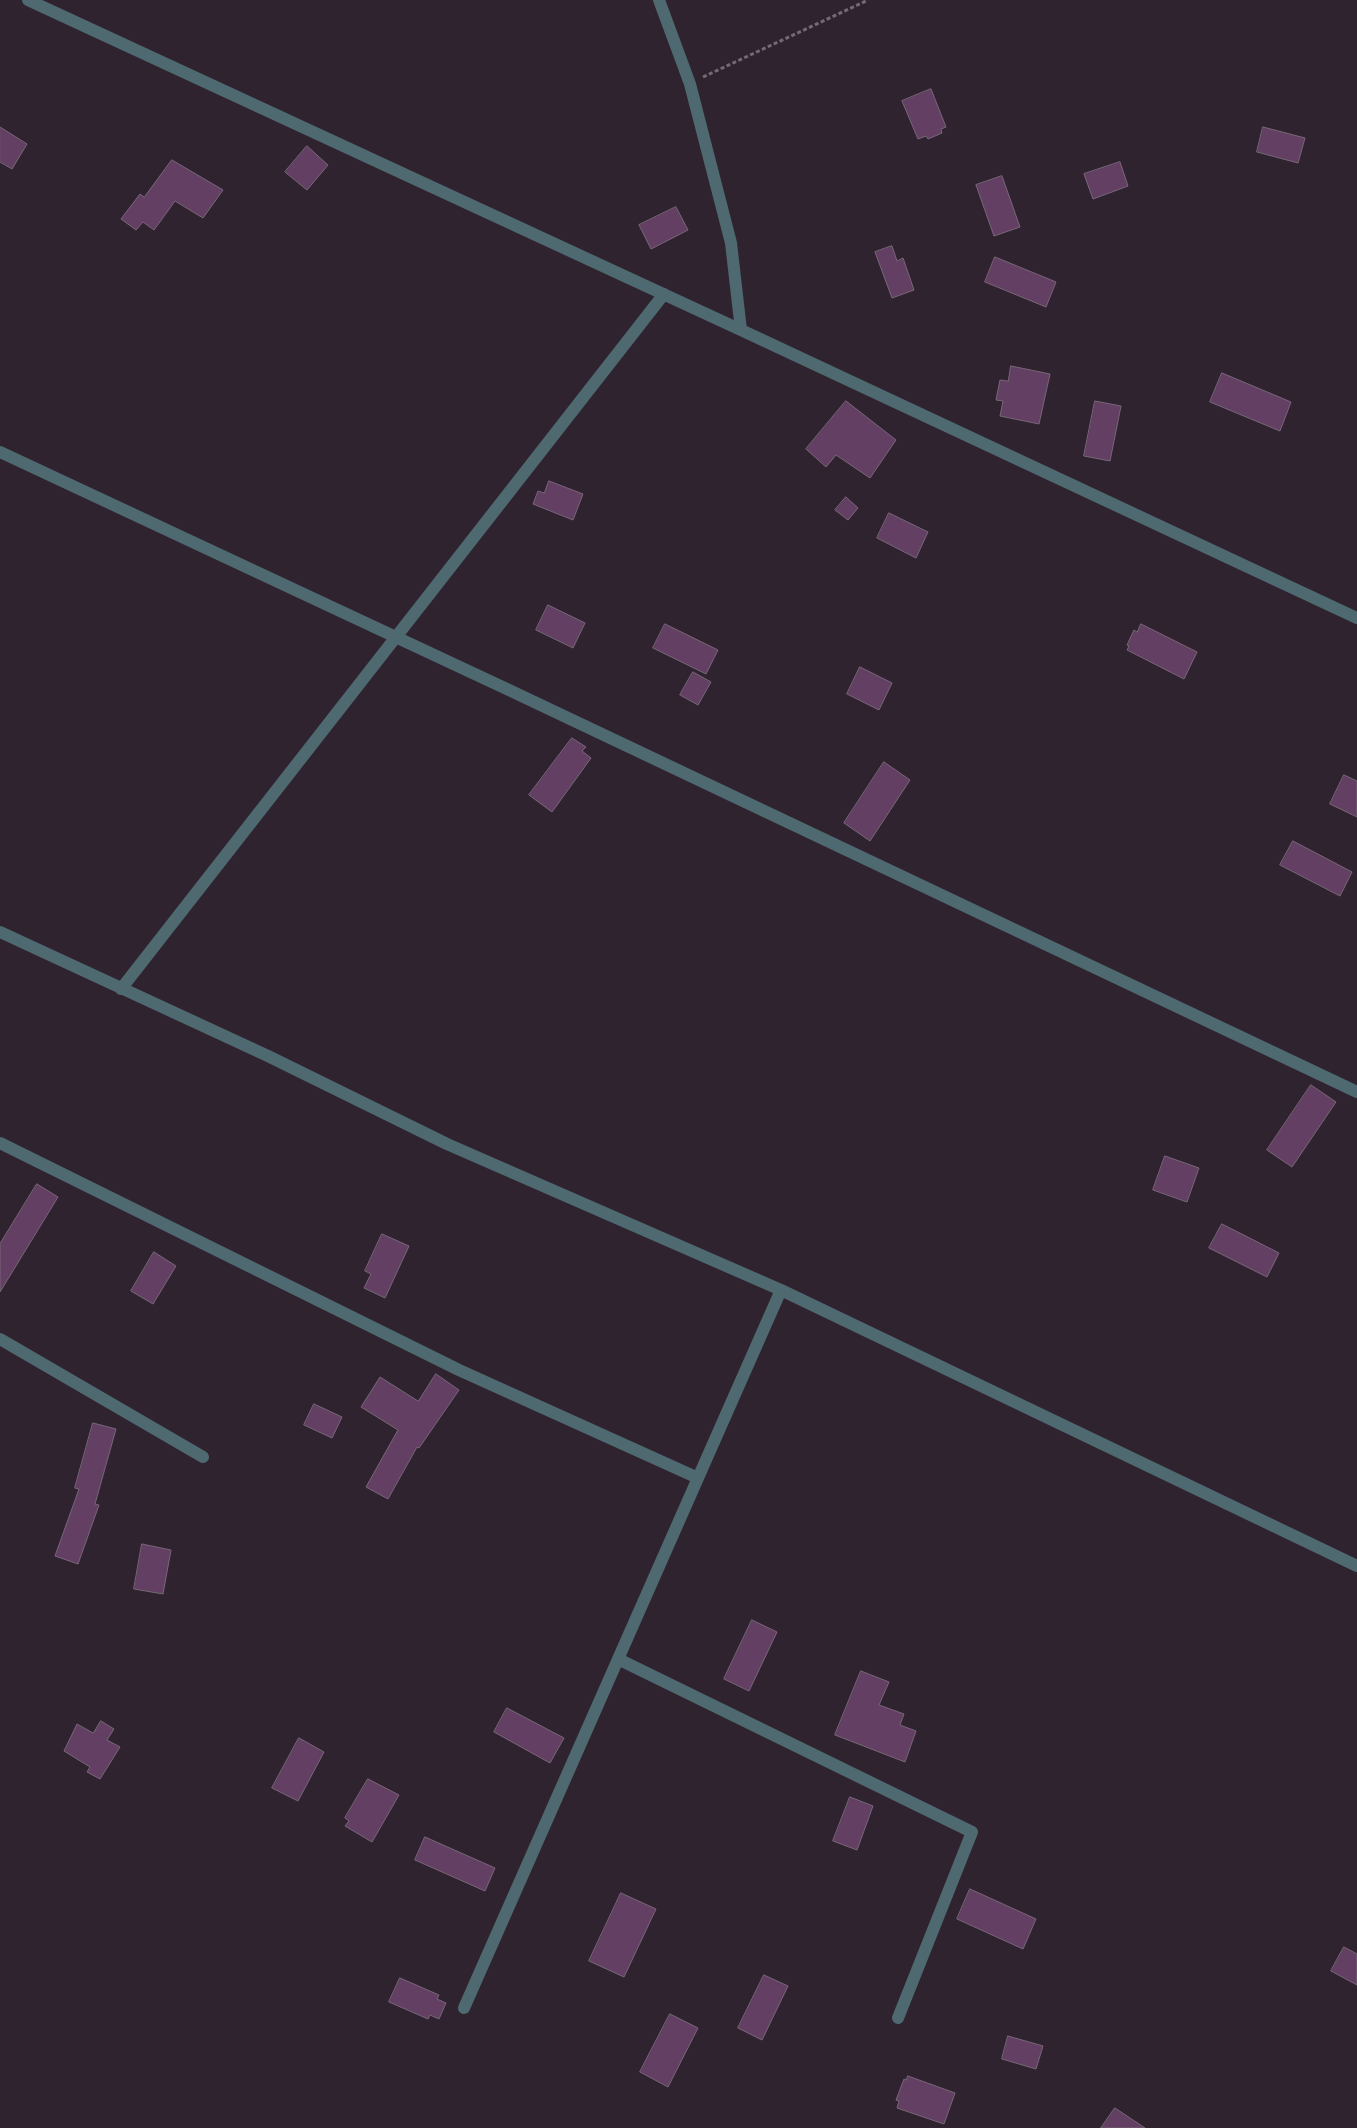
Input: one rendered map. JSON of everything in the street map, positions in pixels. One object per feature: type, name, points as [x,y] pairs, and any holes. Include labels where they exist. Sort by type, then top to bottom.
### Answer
[{"type":"street","points":[[28,0],[664,294],[1357,618]]},
{"type":"street","points":[[659,0],[690,84],[731,243],[741,330]]},
{"type":"street","points":[[121,989],[664,294]]},
{"type":"street","points":[[0,452],[1357,1092]]},
{"type":"street","points":[[0,932],[268,1056],[447,1144],[781,1290],[1357,1566]]},
{"type":"street","points":[[0,1143],[460,1370],[698,1478]]},
{"type":"street","points":[[464,2008],[781,1290]]},
{"type":"street","points":[[0,1339],[203,1457]]},
{"type":"street","points":[[618,1659],[972,1832],[898,2018]]},
{"type":"path","points":[[690,84],[868,0]]},
{"type":"building","points":[[931,89],[946,127],[941,129],[942,133],[928,139],[926,136],[918,139],[902,101]]},
{"type":"building","points":[[0,127],[27,144],[12,169],[0,162]]},
{"type":"building","points":[[1263,127],[1305,138],[1298,163],[1257,152]]},
{"type":"building","points":[[307,146],[328,165],[307,190],[285,172]]},
{"type":"building","points":[[172,160],[223,190],[203,218],[175,201],[154,230],[143,222],[136,230],[121,219],[140,194],[144,197]]},
{"type":"building","points":[[1120,162],[1128,186],[1093,199],[1084,174]]},
{"type":"building","points":[[1002,176],[1020,227],[994,236],[976,185]]},
{"type":"building","points":[[676,207],[688,230],[651,249],[639,225]]},
{"type":"building","points":[[892,246],[897,261],[903,258],[914,290],[892,298],[875,252]]},
{"type":"building","points":[[995,257],[1056,282],[1046,307],[985,282]]},
{"type":"building","points":[[1011,366],[1050,374],[1039,424],[1000,416],[1003,401],[996,400],[1000,380],[1008,381]]},
{"type":"building","points":[[1222,373],[1291,402],[1280,431],[1210,402]]},
{"type":"building","points":[[846,401],[896,440],[870,478],[836,455],[826,467],[806,449]]},
{"type":"building","points":[[1095,401],[1121,406],[1110,461],[1084,456]]},
{"type":"building","points":[[549,481],[583,494],[573,520],[533,504],[538,491],[544,493]]},
{"type":"building","points":[[846,497],[858,508],[848,520],[835,510]]},
{"type":"building","points":[[889,513],[928,532],[916,558],[877,538]]},
{"type":"building","points":[[548,605],[585,623],[573,648],[536,630]]},
{"type":"building","points":[[665,624],[718,650],[706,674],[653,648]]},
{"type":"building","points":[[1141,624],[1197,652],[1184,679],[1127,650],[1129,646],[1127,645],[1134,630],[1137,632]]},
{"type":"building","points":[[860,667],[892,683],[879,710],[847,694]]},
{"type":"building","points":[[693,672],[711,682],[698,705],[680,695]]},
{"type":"building","points":[[572,738],[586,747],[582,751],[591,758],[552,812],[529,795]]},
{"type":"building","points":[[884,762],[910,780],[870,841],[844,823]]},
{"type":"building","points":[[1344,775],[1357,781],[1357,817],[1330,804]]},
{"type":"building","points":[[1293,841],[1352,872],[1340,896],[1280,865]]},
{"type":"building","points":[[1311,1085],[1336,1102],[1292,1167],[1267,1150]]},
{"type":"building","points":[[1165,1156],[1199,1168],[1187,1202],[1153,1190]]},
{"type":"building","points":[[37,1184],[58,1197],[0,1292],[0,1244]]},
{"type":"building","points":[[1222,1224],[1279,1253],[1267,1277],[1209,1248]]},
{"type":"building","points":[[382,1234],[409,1246],[385,1298],[364,1288],[371,1274],[365,1271]]},
{"type":"building","points":[[154,1252],[176,1266],[153,1304],[131,1291]]},
{"type":"building","points":[[436,1374],[459,1390],[419,1448],[417,1447],[388,1499],[366,1487],[398,1430],[361,1407],[380,1377],[418,1401]]},
{"type":"building","points":[[314,1404],[342,1417],[332,1438],[304,1425]]},
{"type":"building","points":[[93,1423],[116,1429],[95,1504],[99,1505],[78,1564],[55,1556],[79,1489],[75,1488]]},
{"type":"building","points":[[142,1544],[171,1550],[163,1594],[134,1589]]},
{"type":"building","points":[[752,1620],[777,1632],[749,1691],[724,1679]]},
{"type":"building","points":[[861,1671],[889,1682],[879,1705],[904,1714],[900,1725],[916,1731],[905,1762],[835,1735]]},
{"type":"building","points":[[507,1708],[564,1738],[550,1763],[494,1732]]},
{"type":"building","points":[[101,1721],[114,1729],[107,1740],[120,1747],[100,1779],[87,1772],[90,1767],[64,1751],[77,1724],[93,1733]]},
{"type":"building","points":[[299,1738],[324,1752],[298,1801],[272,1788]]},
{"type":"building","points":[[368,1779],[399,1795],[372,1842],[345,1826],[349,1821],[345,1818]]},
{"type":"building","points":[[850,1797],[873,1806],[857,1850],[833,1841]]},
{"type":"building","points":[[425,1837],[495,1868],[485,1891],[415,1860]]},
{"type":"building","points":[[970,1889],[1036,1919],[1023,1949],[957,1919]]},
{"type":"building","points":[[621,1893],[656,1909],[624,1977],[589,1961]]},
{"type":"building","points":[[1344,1947],[1357,1954],[1357,1985],[1331,1971]]},
{"type":"building","points":[[764,1975],[788,1986],[762,2040],[738,2028]]},
{"type":"building","points":[[400,1978],[439,1995],[437,1999],[446,2003],[439,2019],[430,2015],[428,2019],[389,2002]]},
{"type":"building","points":[[670,2014],[698,2028],[668,2087],[640,2072]]},
{"type":"building","points":[[1008,2036],[1043,2046],[1036,2069],[1002,2059]]},
{"type":"building","points":[[908,2076],[955,2093],[944,2124],[897,2108],[899,2101],[896,2100],[904,2079],[906,2080]]},
{"type":"building","points":[[1115,2108],[1145,2128],[1101,2128]]}]
